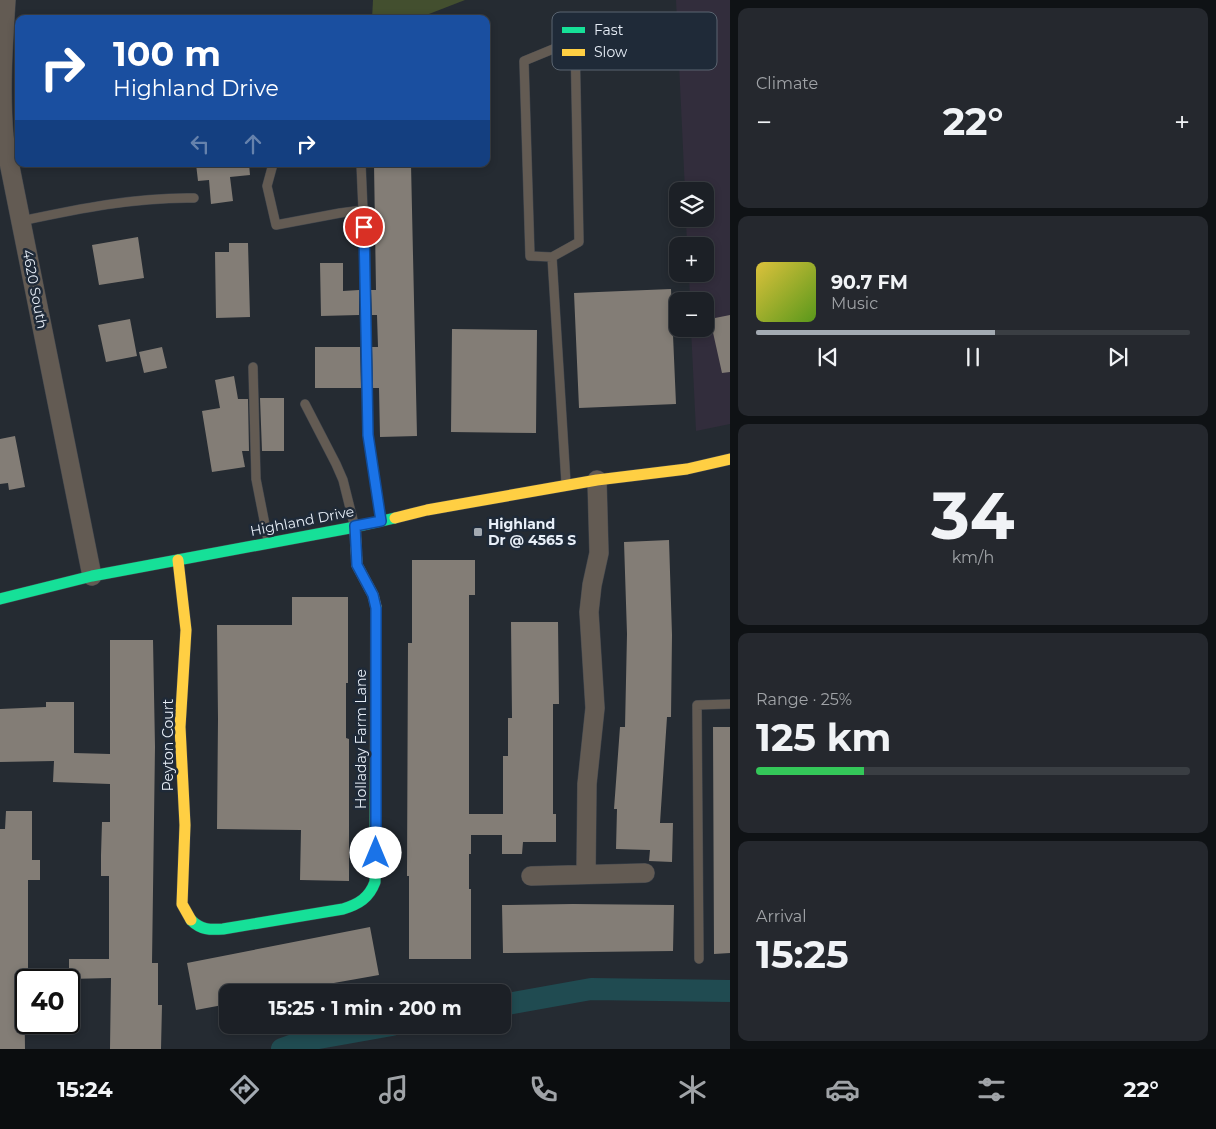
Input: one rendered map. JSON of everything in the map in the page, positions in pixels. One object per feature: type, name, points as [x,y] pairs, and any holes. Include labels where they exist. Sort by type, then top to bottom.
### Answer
[{"type":"street","name":"4620 South","points":[[6,0],[0,84],[0,107],[4,137],[92,576]]},
{"type":"street","name":"Highland Drive","points":[[0,599],[92,576],[269,543],[428,510],[597,480],[687,469],[730,459]]},
{"type":"street","points":[[586,874],[587,784],[595,708],[589,612],[592,585],[599,553],[597,480]]},
{"type":"street","name":"Holladay Farm Lane","points":[[197,926],[210,930],[223,929],[343,909],[366,900],[372,891],[375,882],[376,853],[376,622],[373,595],[357,565],[355,526]]},
{"type":"street","name":"Peyton Court","points":[[178,560],[186,630],[186,656],[180,727],[185,825],[182,904],[188,917],[197,926]]},
{"type":"street","points":[[531,876],[645,873]]},
{"type":"lane","points":[[552,49],[524,60],[530,256],[552,257],[579,242],[576,70]]},
{"type":"lane","points":[[272,167],[267,186],[276,225],[363,210]]},
{"type":"lane","points":[[361,167],[368,435],[381,521]]},
{"type":"lane","points":[[21,220],[113,202],[163,197],[194,198]]},
{"type":"lane","points":[[552,257],[566,486]]},
{"type":"lane","points":[[253,367],[256,479],[269,543]]},
{"type":"lane","points":[[305,404],[343,480],[355,526]]},
{"type":"lane","points":[[699,959],[697,705],[730,704]]},
{"type":"shaded area","points":[[676,0],[730,0],[730,424],[696,431],[691,337],[714,337],[714,292],[690,292],[689,282],[714,282],[714,237],[687,237],[686,227],[714,227],[714,182],[685,182],[679,70],[717,70],[717,12],[677,12]]},
{"type":"green space","points":[[373,0],[465,0],[426,15],[372,15]]},
{"type":"building","points":[[196,167],[249,167],[250,175],[230,177],[233,201],[211,204],[209,180],[198,181]]},
{"type":"building","points":[[374,167],[411,167],[417,436],[380,437],[379,388],[373,388],[372,347],[378,347],[377,315],[372,315],[371,290],[376,290]]},
{"type":"building","points":[[138,237],[144,278],[99,285],[92,245]]},
{"type":"building","points":[[229,243],[248,243],[250,317],[216,318],[215,252],[229,252]]},
{"type":"building","points":[[320,263],[343,263],[343,291],[359,290],[359,315],[321,316]]},
{"type":"building","points":[[671,289],[671,292],[669,292],[669,337],[673,337],[676,404],[579,408],[574,293]]},
{"type":"building","points":[[730,315],[730,372],[722,373],[714,337],[714,318]]},
{"type":"building","points":[[130,319],[137,356],[106,362],[98,325]]},
{"type":"building","points":[[452,329],[537,330],[536,433],[451,432]]},
{"type":"building","points":[[162,347],[167,368],[144,373],[139,352]]},
{"type":"building","points":[[315,347],[360,347],[361,388],[315,388]]},
{"type":"building","points":[[234,376],[238,399],[248,399],[249,451],[242,451],[245,467],[212,472],[202,411],[220,408],[215,380]]},
{"type":"building","points":[[260,398],[284,398],[284,451],[262,451]]},
{"type":"building","points":[[15,436],[25,487],[9,490],[8,483],[0,484],[0,439]]},
{"type":"building","points":[[669,540],[672,635],[671,717],[667,717],[660,823],[673,823],[672,862],[649,861],[650,850],[616,849],[617,809],[614,809],[620,727],[625,727],[627,634],[624,542]]},
{"type":"building","points":[[412,560],[475,560],[475,595],[469,595],[469,814],[503,814],[503,756],[508,756],[508,718],[512,718],[511,622],[558,622],[559,704],[553,704],[553,814],[556,814],[556,842],[523,842],[522,854],[502,854],[502,835],[471,835],[469,889],[471,889],[471,959],[409,959],[409,876],[407,876],[408,643],[412,643]]},
{"type":"building","points":[[292,597],[348,597],[346,738],[349,739],[349,881],[300,880],[301,830],[217,829],[217,625],[292,625]]},
{"type":"building","points":[[110,640],[153,640],[155,747],[152,963],[158,963],[158,1005],[162,1005],[161,1049],[110,1049],[111,978],[80,979],[80,969],[69,969],[69,959],[109,959],[109,876],[101,876],[101,855],[102,822],[110,822],[110,784],[53,782],[54,761],[0,762],[0,709],[46,707],[46,702],[74,702],[74,753],[110,754]]},
{"type":"building","points":[[713,727],[730,727],[730,953],[714,954]]},
{"type":"building","points":[[6,811],[32,811],[32,860],[40,860],[40,880],[28,880],[28,969],[15,969],[15,1034],[25,1034],[25,1049],[0,1049],[0,829],[5,829]]},
{"type":"building","points":[[502,905],[674,905],[673,951],[503,953]]},
{"type":"building","points":[[370,927],[379,975],[328,984],[219,984],[219,1006],[196,1010],[187,963]]},
{"type":"waterway","points":[[511,1003],[591,989],[730,991]]},
{"type":"waterway","points":[[282,1049],[307,1040],[341,1034]]},
{"type":"traffic: fast","points":[[0,599],[92,576],[395,518]]},
{"type":"traffic: fast","points":[[191,920],[198,926],[206,929],[223,929],[343,909],[363,900],[373,888],[375,882],[376,607]]},
{"type":"traffic: slow","points":[[395,518],[427,510],[597,480],[687,469],[730,459]]},
{"type":"traffic: slow","points":[[355,527],[357,565],[373,595],[376,607]]},
{"type":"traffic: slow","points":[[178,560],[186,630],[180,727],[185,825],[182,904],[191,920]]},
{"type":"place","name":"Highland Dr @ 4565 S","points":[[478,532]]},
{"type":"route","points":[[364,227],[368,435],[381,521],[355,526],[357,565],[373,595],[376,608],[376,853]]}]
